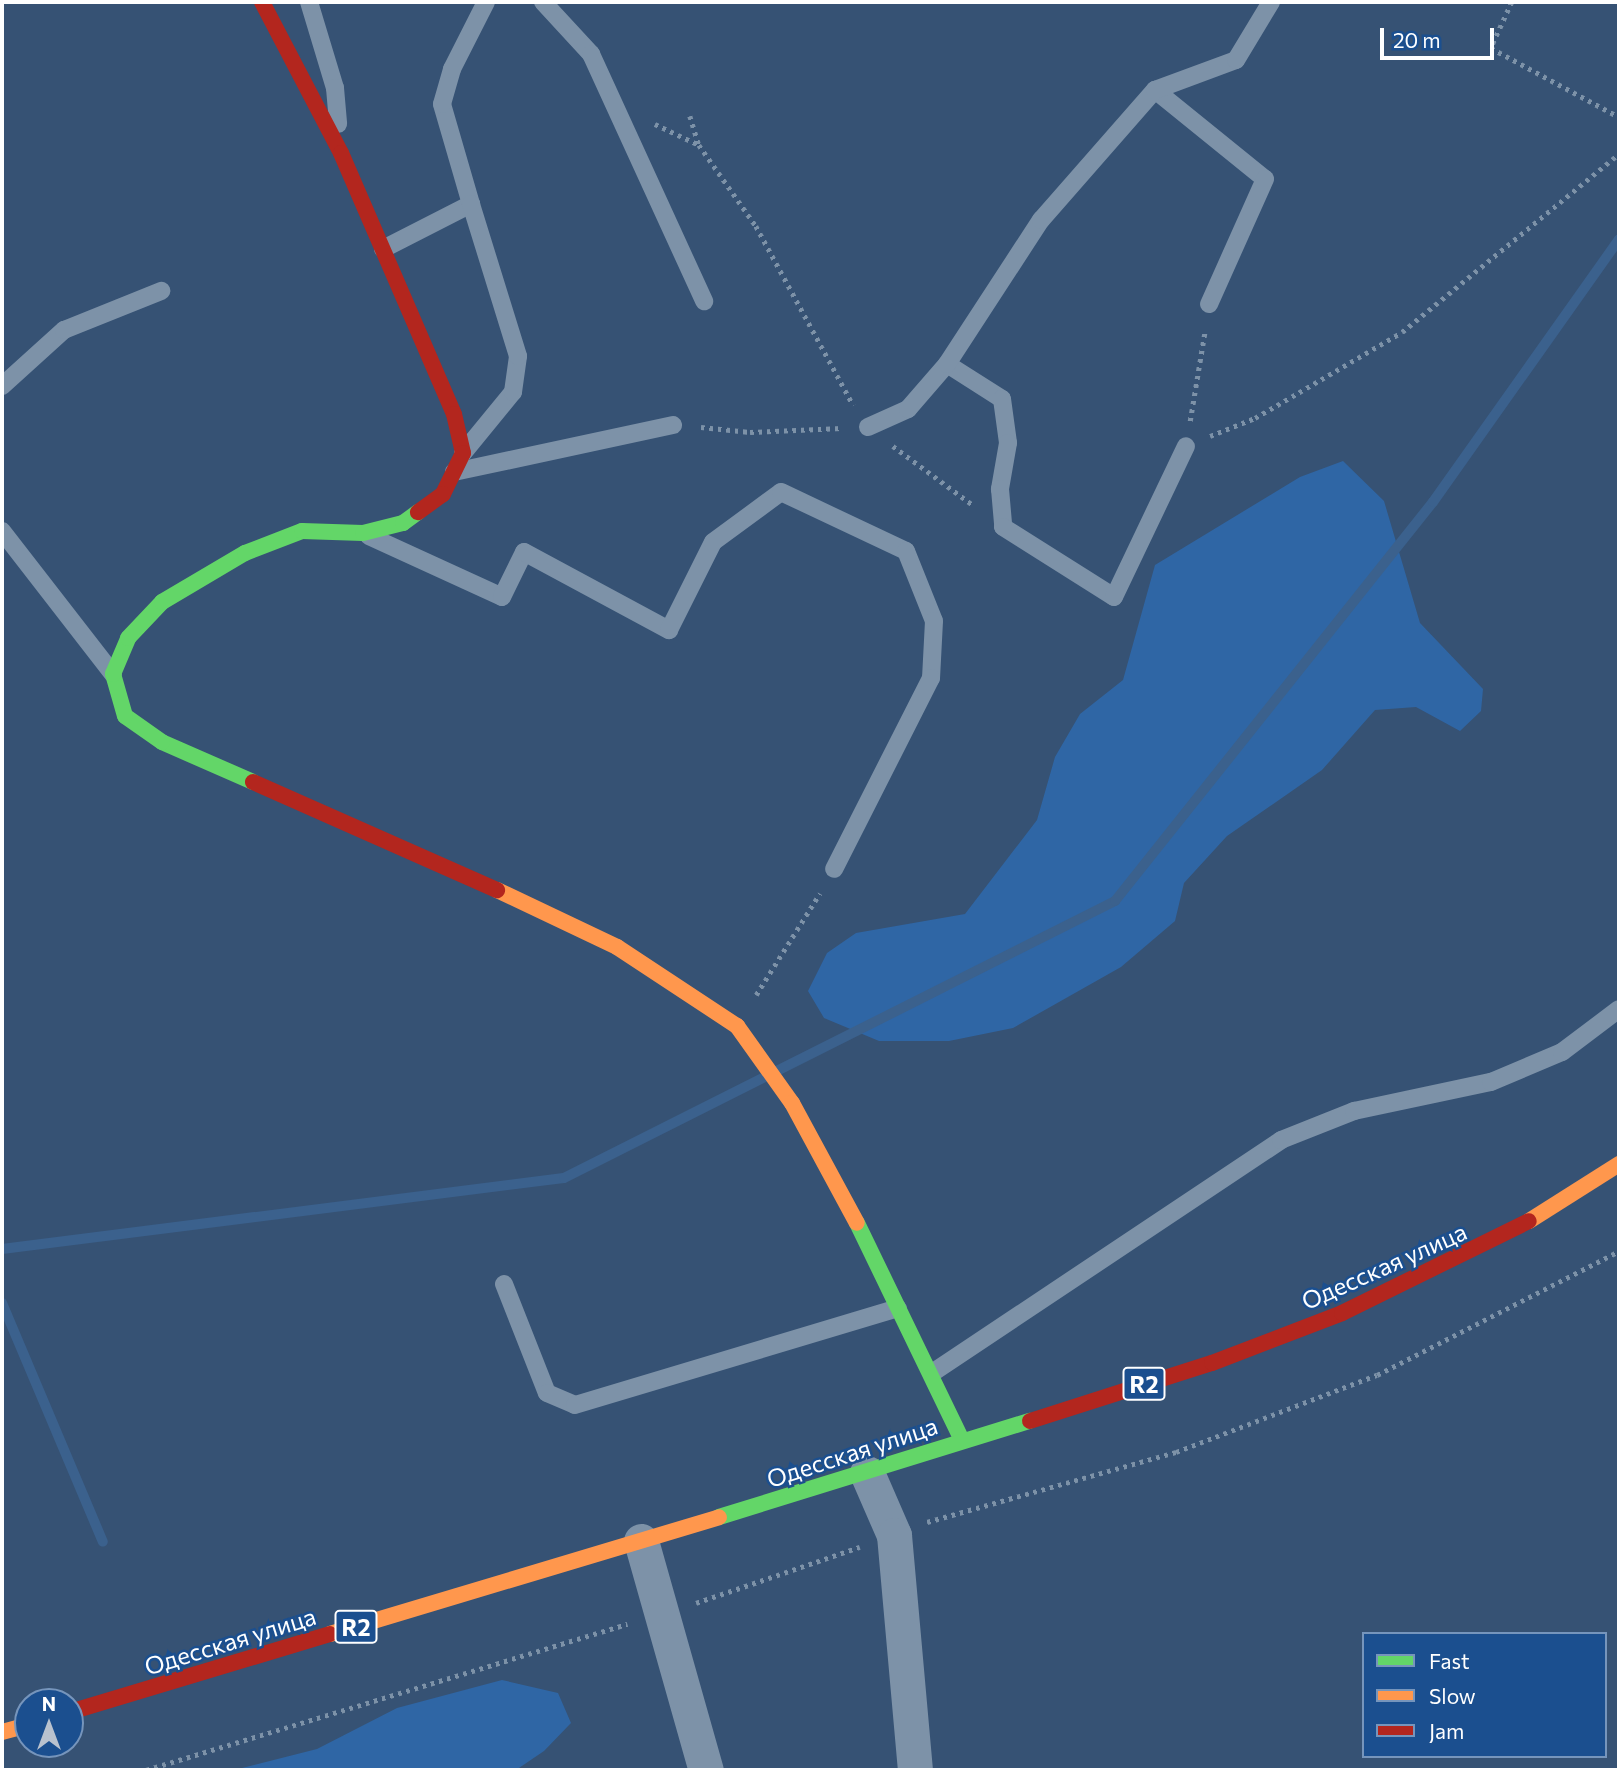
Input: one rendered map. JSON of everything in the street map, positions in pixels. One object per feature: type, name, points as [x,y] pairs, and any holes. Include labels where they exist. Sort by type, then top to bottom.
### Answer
[{"type":"street","points":[[262,2],[341,153],[454,414],[463,453],[443,494],[426,509],[403,523],[363,533],[302,531],[245,554],[162,602],[128,638],[113,674],[125,716],[162,741],[439,862],[617,947],[737,1026],[758,1050],[793,1103],[932,1373],[962,1440]]},
{"type":"street","name":"Одесская улица","points":[[84,1708],[867,1473],[962,1440],[1212,1363],[1342,1313],[1493,1241],[1581,1192],[1619,1164]]},
{"type":"street","points":[[867,1473],[894,1535],[915,1770]]},
{"type":"street","points":[[641,1541],[706,1770]]},
{"type":"lane","points":[[309,2],[335,88],[341,153]]},
{"type":"lane","points":[[463,453],[513,392],[518,356],[442,104],[452,69],[486,2]]},
{"type":"lane","points":[[543,2],[591,54],[704,301]]},
{"type":"lane","points":[[868,427],[908,409],[947,364],[1041,220],[1154,90],[1236,61],[1271,2]]},
{"type":"lane","points":[[1154,90],[1265,179],[1209,304]]},
{"type":"lane","points":[[383,249],[471,204]]},
{"type":"lane","points":[[2,386],[64,330],[161,291]]},
{"type":"lane","points":[[947,364],[1002,399],[1008,443],[1000,489],[1003,527],[1114,597],[1186,446]]},
{"type":"lane","points":[[454,472],[673,425]]},
{"type":"lane","points":[[363,533],[502,597],[524,552],[669,630],[713,542],[781,492],[906,551],[934,621],[931,678],[834,869]]},
{"type":"lane","points":[[2,531],[113,674]]},
{"type":"lane","points":[[932,1373],[1281,1140],[1354,1111],[1491,1082],[1562,1052],[1619,1009]]},
{"type":"lane","points":[[504,1284],[547,1393],[575,1405],[898,1307]]},
{"type":"path","points":[[1512,2],[1491,48],[1619,117]]},
{"type":"path","points":[[616,105],[699,145]]},
{"type":"path","points":[[690,116],[699,145],[756,226],[868,427],[1003,527]]},
{"type":"path","points":[[1186,446],[1255,418],[1402,332],[1619,154]]},
{"type":"path","points":[[1186,446],[1209,304]]},
{"type":"path","points":[[673,425],[750,432],[868,427]]},
{"type":"path","points":[[737,1026],[834,869]]},
{"type":"shaded area","points":[[1343,461],[1384,501],[1420,623],[1483,689],[1481,711],[1460,731],[1416,707],[1375,710],[1322,770],[1227,836],[1184,883],[1175,921],[1121,967],[1013,1028],[949,1041],[879,1041],[824,1018],[808,991],[827,953],[856,933],[965,914],[1037,820],[1055,757],[1080,714],[1123,680],[1155,565],[1300,477]]},
{"type":"shaded area","points":[[502,1680],[558,1693],[571,1723],[544,1751],[516,1770],[234,1770],[317,1749],[397,1708]]},
{"type":"waterway","points":[[2,1249],[564,1178],[1115,901],[1433,502],[1619,239]]},
{"type":"waterway","points":[[2,1303],[103,1542]]},
{"type":"traffic: fast","points":[[253,782],[162,742],[125,716],[113,674],[128,638],[162,602],[245,553],[302,531],[363,533],[403,523],[418,512]]},
{"type":"traffic: fast","points":[[857,1223],[962,1440]]},
{"type":"traffic: fast","points":[[719,1517],[1030,1421]]},
{"type":"traffic: slow","points":[[497,890],[617,947],[737,1026],[792,1103],[857,1223]]},
{"type":"traffic: slow","points":[[1529,1221],[1619,1164]]},
{"type":"traffic: slow","points":[[330,1634],[719,1517]]},
{"type":"traffic: slow","points":[[2,1732],[14,1729]]},
{"type":"traffic: jam","points":[[262,2],[341,153],[454,414],[463,453],[443,494],[418,512]]},
{"type":"traffic: jam","points":[[253,782],[497,890]]},
{"type":"traffic: jam","points":[[1030,1421],[1212,1363],[1342,1313],[1529,1221]]},
{"type":"traffic: jam","points":[[84,1708],[330,1634]]}]
